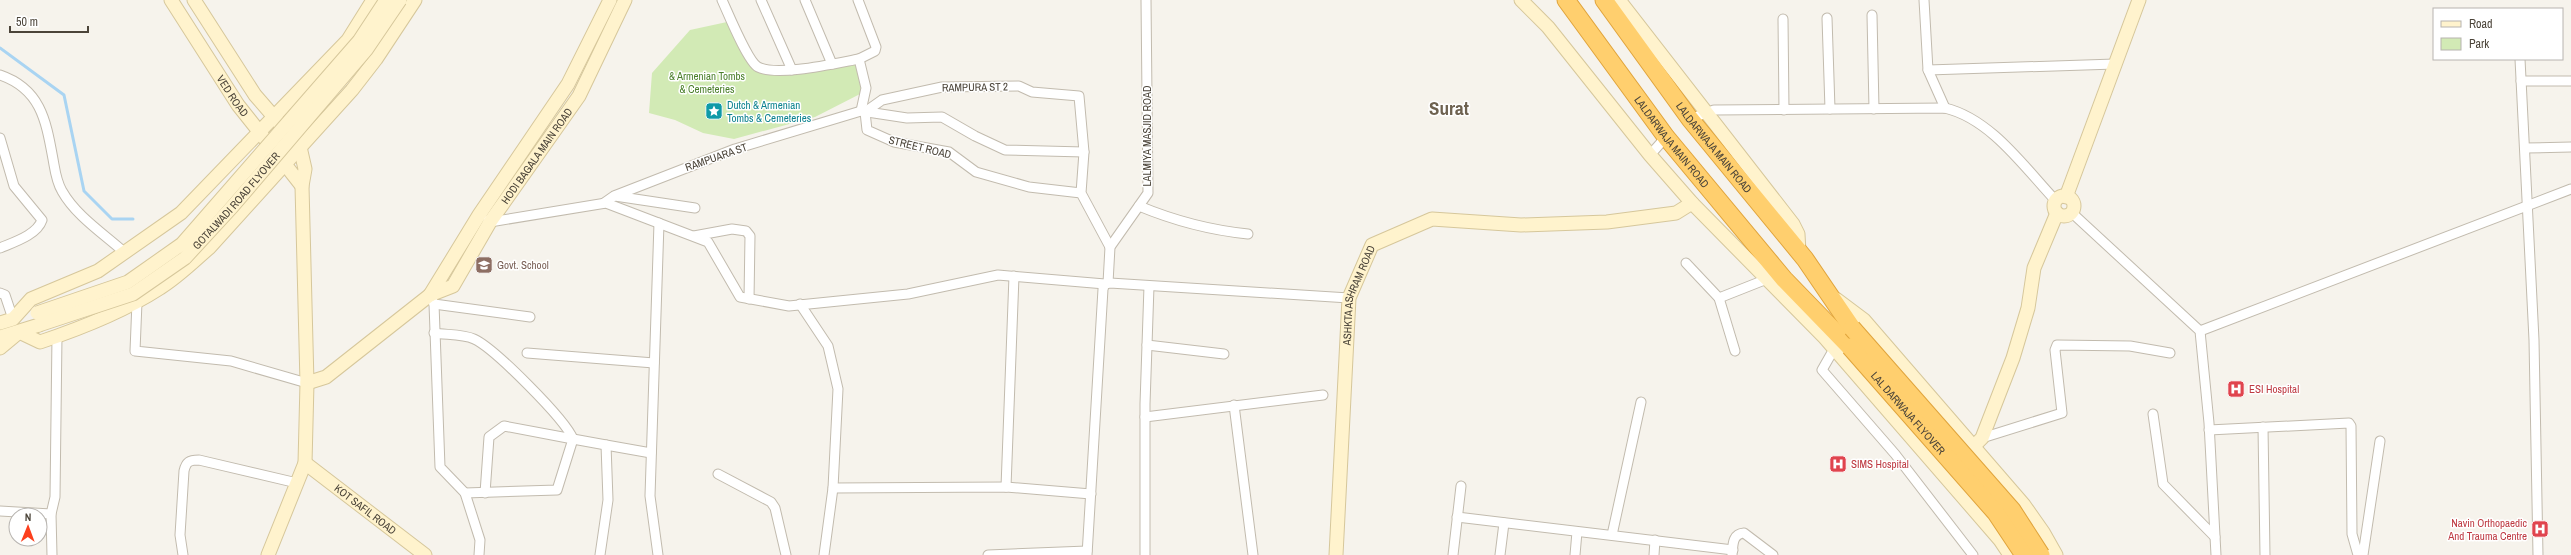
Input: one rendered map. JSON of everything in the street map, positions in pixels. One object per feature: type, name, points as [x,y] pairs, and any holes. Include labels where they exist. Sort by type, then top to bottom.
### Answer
[{"type":"highway","name":"LALDARWAJA MAIN ROAD","points":[[1566,0],[1666,138],[1775,282]]},
{"type":"highway","name":"LALDARWAJA MAIN ROAD","points":[[1604,0],[1690,119],[1799,252],[1828,293]]},
{"type":"highway","name":"LAL DARWAJA FLYOVER","points":[[1775,282],[1842,348],[1996,513],[2024,555]]},
{"type":"highway","name":"LAL DARWAJA FLYOVER","points":[[1828,293],[1852,328],[2050,553]]},
{"type":"main road","name":"VED ROAD","points":[[172,0],[238,105],[302,186]]},
{"type":"main road","name":"VED ROAD","points":[[194,0],[254,95],[300,147],[305,169],[302,186],[307,383],[305,463]]},
{"type":"main road","points":[[4,322],[31,299],[98,271],[181,213],[275,118],[348,40],[373,0]]},
{"type":"main road","name":"GOTALWADI ROAD FLYOVER","points":[[20,332],[38,319],[128,282],[182,244],[359,41],[386,0]]},
{"type":"main road","name":"GOTALWADI ROAD FLYOVER","points":[[4,322],[38,319],[133,294],[185,258],[232,208],[366,50],[400,0]]},
{"type":"main road","points":[[0,337],[20,332],[40,342],[93,324],[162,288],[210,247],[300,147],[376,59],[414,0]]},
{"type":"main road","name":"HODI BAGALA MAIN ROAD","points":[[307,383],[326,377],[432,300],[485,219],[568,84],[610,0]]},
{"type":"main road","name":"HODI BAGALA MAIN ROAD","points":[[485,219],[578,96],[625,0]]},
{"type":"main road","points":[[1521,0],[1548,27],[1650,155],[1692,203],[1775,282]]},
{"type":"main road","points":[[1619,0],[1793,224],[1798,234],[1799,252]]},
{"type":"main road","points":[[1977,442],[2013,358],[2028,308],[2034,268],[2139,0]]},
{"type":"main road","name":"ASHKTA ASHRAM ROAD","points":[[1336,555],[1349,298],[1372,245],[1432,219],[1521,225],[1608,222],[1676,213],[1692,203]]},
{"type":"main road","points":[[2060,204],[2063,216],[2071,212]]},
{"type":"main road","points":[[1828,293],[1864,320],[1977,442],[2036,522],[2050,553]]},
{"type":"main road","points":[[0,348],[20,332]]},
{"type":"main road","points":[[1842,348],[2007,551]]},
{"type":"main road","points":[[268,555],[305,463]]},
{"type":"main road","name":"KOT SAFIL ROAD","points":[[305,463],[425,555]]},
{"type":"main road","points":[[2007,551],[2008,536],[2019,526],[2036,522]]},
{"type":"street","points":[[722,0],[750,59],[759,67],[784,71],[859,59],[875,51],[876,47],[858,0]]},
{"type":"street","points":[[761,0],[792,70]]},
{"type":"street","points":[[805,0],[832,64]]},
{"type":"street","name":"LALMIYA MASJID ROAD","points":[[1110,247],[1148,193],[1146,0]]},
{"type":"street","points":[[1924,0],[1928,70],[1945,108]]},
{"type":"street","points":[[1872,16],[1874,109]]},
{"type":"street","points":[[1827,18],[1830,109]]},
{"type":"street","points":[[1783,19],[1784,110]]},
{"type":"street","points":[[859,59],[866,88],[863,112],[907,118],[942,117],[975,136],[1005,150],[1084,152]]},
{"type":"street","points":[[2520,60],[2534,340],[2538,555]]},
{"type":"street","points":[[1928,70],[2115,64]]},
{"type":"street","points":[[0,75],[13,79],[27,89],[38,104],[47,125],[57,181],[71,204],[125,253]]},
{"type":"street","points":[[2521,81],[2571,81]]},
{"type":"street","name":"RAMPURA ST 2","points":[[863,112],[882,100],[942,87],[1019,86],[1032,92],[1079,96],[1084,152],[1081,193]]},
{"type":"street","points":[[1690,119],[1714,110],[1945,108],[1962,112],[1980,124],[2060,204]]},
{"type":"street","name":"RAMPUARA ST","points":[[604,203],[614,196],[735,149],[863,112]]},
{"type":"street","name":"STREET ROAD","points":[[863,112],[867,130],[894,142],[949,152],[976,172],[1029,187],[1081,193]]},
{"type":"street","points":[[0,138],[14,186],[42,220],[40,227],[30,234],[0,248]]},
{"type":"street","points":[[1650,155],[1666,138]]},
{"type":"street","points":[[2525,148],[2571,147]]},
{"type":"street","points":[[2200,331],[2571,189]]},
{"type":"street","points":[[988,555],[1087,553],[1102,289],[1106,284],[1110,247],[1081,193]]},
{"type":"street","points":[[614,196],[694,208]]},
{"type":"street","points":[[485,219],[604,203],[708,242],[740,297],[789,306],[908,294],[998,275],[1106,284],[1349,298]]},
{"type":"street","points":[[1139,206],[1166,217],[1208,230],[1248,234]]},
{"type":"street","points":[[2071,212],[2200,331],[2209,430],[2216,555]]},
{"type":"street","points":[[658,555],[650,496],[659,223]]},
{"type":"street","points":[[694,236],[732,229],[746,231],[750,236],[749,299]]},
{"type":"street","points":[[1686,263],[1719,298],[1735,351]]},
{"type":"street","points":[[1006,487],[1014,276]]},
{"type":"street","points":[[1719,298],[1775,282]]},
{"type":"street","points":[[1146,555],[1145,417],[1149,286]]},
{"type":"street","points":[[0,292],[5,295],[4,322]]},
{"type":"street","points":[[479,555],[480,540],[465,492],[440,467],[432,300],[530,317]]},
{"type":"street","points":[[137,302],[135,351],[231,361],[307,383]]},
{"type":"street","points":[[800,304],[828,346],[838,389],[833,488],[824,555]]},
{"type":"street","points":[[434,333],[474,339],[500,359],[546,405],[570,430],[573,439],[556,490],[485,493],[465,492]]},
{"type":"street","points":[[52,555],[51,514],[55,497],[57,336]]},
{"type":"street","points":[[1147,345],[1224,354]]},
{"type":"street","points":[[1977,442],[2062,413],[2055,350],[2057,345],[2130,346],[2170,353]]},
{"type":"street","points":[[1842,348],[1822,370],[1895,454],[1973,555]]},
{"type":"street","points":[[527,353],[654,363]]},
{"type":"street","points":[[1145,417],[1322,395]]},
{"type":"street","points":[[1612,535],[1641,402]]},
{"type":"street","points":[[1234,405],[1253,555]]},
{"type":"street","points":[[2153,414],[2163,484],[2215,537]]},
{"type":"street","points":[[2209,430],[2347,422],[2350,424],[2352,534],[2358,555]]},
{"type":"street","points":[[485,493],[489,437],[504,426],[651,453]]},
{"type":"street","points":[[2263,427],[2265,555]]},
{"type":"street","points":[[2363,555],[2380,441]]},
{"type":"street","points":[[600,555],[608,500],[606,445]]},
{"type":"street","points":[[183,555],[180,534],[184,471],[186,463],[190,460],[199,460],[297,483]]},
{"type":"street","points":[[718,474],[771,502],[776,508],[786,555]]},
{"type":"street","points":[[1453,555],[1461,486]]},
{"type":"street","points":[[833,488],[1006,487],[1091,494]]},
{"type":"street","points":[[0,511],[51,514]]},
{"type":"street","points":[[1457,517],[1655,540],[1732,553],[1736,535],[1744,533],[1773,555]]},
{"type":"street","points":[[1500,555],[1504,522]]},
{"type":"street","points":[[1575,555],[1577,532]]},
{"type":"street","points":[[1654,555],[1655,540]]},
{"type":"green space","name":"& Armenian Tombs & Cemeteries","points":[[727,22],[758,69],[857,62],[862,93],[815,117],[734,139],[703,133],[675,120],[649,113],[652,73],[690,30]]},
{"type":"waterway","points":[[0,48],[64,95],[84,191],[112,219],[133,219]]},
{"type":"place","name":"Dutch & Armenian Tombs & Cemeteries","points":[[714,111]]},
{"type":"place","name":"Govt. School","points":[[484,265]]},
{"type":"place","name":"ESI Hospital","points":[[2236,389]]},
{"type":"place","name":"SIMS Hospital","points":[[1838,464]]},
{"type":"place","name":"Navin Orthopaedic And Trauma Centre","points":[[2540,529]]},
{"type":"district","name":"Surat","points":[[1449,108]]}]
